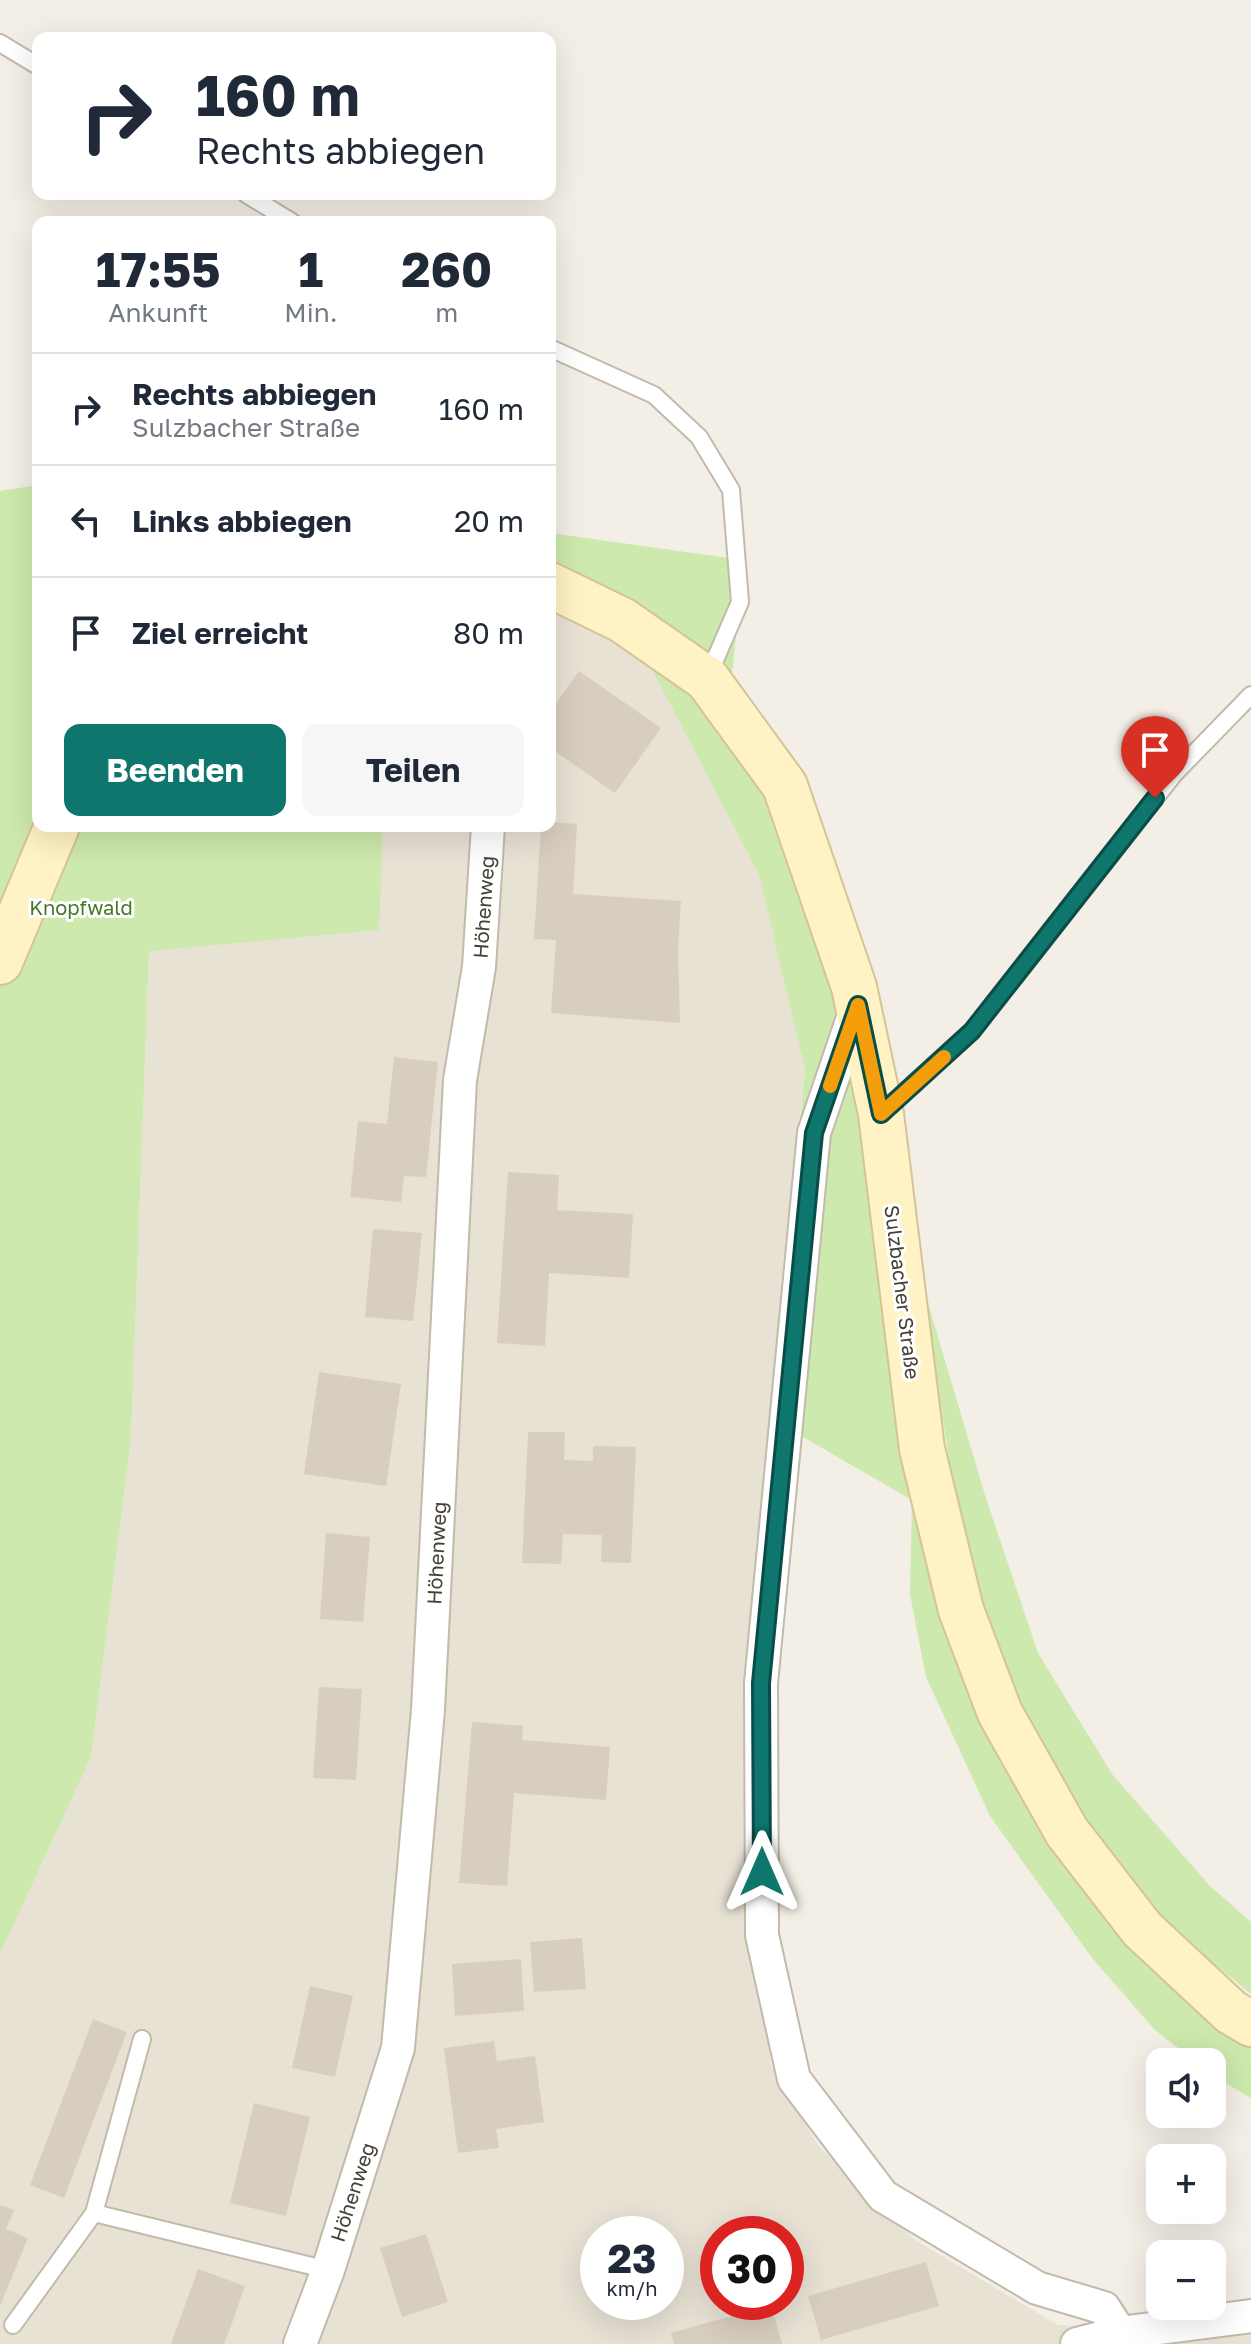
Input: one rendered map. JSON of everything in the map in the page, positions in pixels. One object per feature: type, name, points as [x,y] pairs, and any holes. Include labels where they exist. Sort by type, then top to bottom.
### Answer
[{"type":"main road","name":"Sulzbacher Straße","points":[[556,588],[622,620],[707,679],[785,786],[858,1005],[881,1114],[922,1449],[961,1610],[1000,1713],[1067,1832],[1142,1929],[1231,2012],[1251,2024]]},
{"type":"main road","points":[[0,962],[54,832]]},
{"type":"street","name":"Höhenweg","points":[[300,2344],[328,2270],[398,2048],[428,1710],[460,1080],[479,967],[488,832]]},
{"type":"street","points":[[858,1005],[814,1133],[761,1683],[762,1935],[794,2079],[883,2196],[1037,2288],[1104,2308],[1120,2333]]},
{"type":"street","points":[[1077,2344],[1120,2333],[1251,2316]]},
{"type":"lane","points":[[0,43],[32,62]]},
{"type":"lane","points":[[256,200],[282,216]]},
{"type":"lane","points":[[556,351],[654,395],[699,437],[731,490],[740,602],[707,679]]},
{"type":"lane","points":[[881,1114],[972,1031],[1174,774],[1251,695]]},
{"type":"lane","points":[[13,2325],[94,2213],[142,2039]]},
{"type":"lane","points":[[94,2213],[328,2270]]},
{"type":"shaded area","points":[[556,593],[629,624],[759,875],[805,1070],[782,1273],[749,1685],[760,1958],[771,2066],[818,2145],[915,2240],[1058,2325],[1251,2335],[1251,2344],[0,2344],[0,1954],[91,1757],[131,1439],[149,950],[378,930],[383,832],[556,832]]},
{"type":"green space","name":"Knopfwald","points":[[32,486],[32,832],[383,832],[379,930],[149,951],[131,1439],[91,1757],[0,1954],[0,491]]},
{"type":"green space","points":[[556,534],[743,560],[731,687],[804,804],[921,1279],[972,1699],[1251,2043],[1251,2098],[1226,2083],[1226,2048],[1178,2048],[1155,2030],[1092,1958],[990,1816],[926,1677],[910,1594],[912,1500],[770,1418],[805,1070],[759,875],[629,625],[556,593]]},
{"type":"green space","points":[[921,1280],[985,1495],[1038,1653],[1112,1774],[1210,1886],[1251,1922],[1251,1994],[1179,1935],[1121,1878],[1024,1727],[993,1646],[962,1542]]},
{"type":"building","points":[[579,671],[661,728],[615,793],[556,752],[556,704]]},
{"type":"building","points":[[556,822],[577,824],[573,894],[681,901],[678,948],[680,1023],[551,1013],[556,940],[534,939],[541,832],[556,832]]},
{"type":"building","points":[[394,1057],[438,1062],[426,1177],[404,1176],[401,1202],[350,1197],[358,1121],[387,1124]]},
{"type":"building","points":[[508,1172],[559,1175],[557,1210],[633,1214],[629,1278],[549,1273],[545,1346],[497,1343]]},
{"type":"building","points":[[373,1229],[422,1233],[413,1321],[365,1317]]},
{"type":"building","points":[[319,1372],[401,1384],[386,1486],[304,1474]]},
{"type":"building","points":[[528,1432],[565,1432],[564,1460],[593,1461],[593,1446],[636,1447],[631,1563],[601,1562],[602,1535],[563,1534],[561,1564],[522,1563]]},
{"type":"building","points":[[326,1533],[370,1537],[363,1622],[320,1619]]},
{"type":"building","points":[[319,1687],[362,1689],[356,1780],[313,1778]]},
{"type":"building","points":[[472,1722],[523,1726],[522,1740],[610,1747],[606,1800],[514,1793],[507,1886],[459,1883]]},
{"type":"building","points":[[582,1938],[586,1989],[534,1992],[530,1942]]},
{"type":"building","points":[[521,1959],[524,2011],[455,2016],[452,1964]]},
{"type":"building","points":[[310,1986],[353,1996],[335,2077],[292,2068]]},
{"type":"building","points":[[93,2019],[127,2032],[64,2198],[30,2185]]},
{"type":"building","points":[[494,2041],[497,2061],[535,2056],[544,2122],[496,2129],[499,2148],[458,2153],[444,2048]]},
{"type":"building","points":[[254,2103],[310,2117],[286,2216],[230,2203]]},
{"type":"building","points":[[0,2205],[14,2210],[6,2229],[28,2238],[0,2306]]},
{"type":"building","points":[[426,2234],[448,2302],[402,2317],[380,2248]]},
{"type":"building","points":[[926,2262],[939,2306],[821,2340],[808,2296]]},
{"type":"building","points":[[198,2269],[245,2286],[231,2326],[224,2344],[171,2344]]},
{"type":"building","points":[[717,2320],[775,2320],[782,2344],[674,2344],[671,2333]]},
{"type":"slow traffic","points":[[830,1086],[858,1005],[881,1114],[944,1057]]},
{"type":"route","points":[[762,1872],[761,1683],[814,1133],[858,1005],[881,1114],[972,1031],[1155,798]]}]
